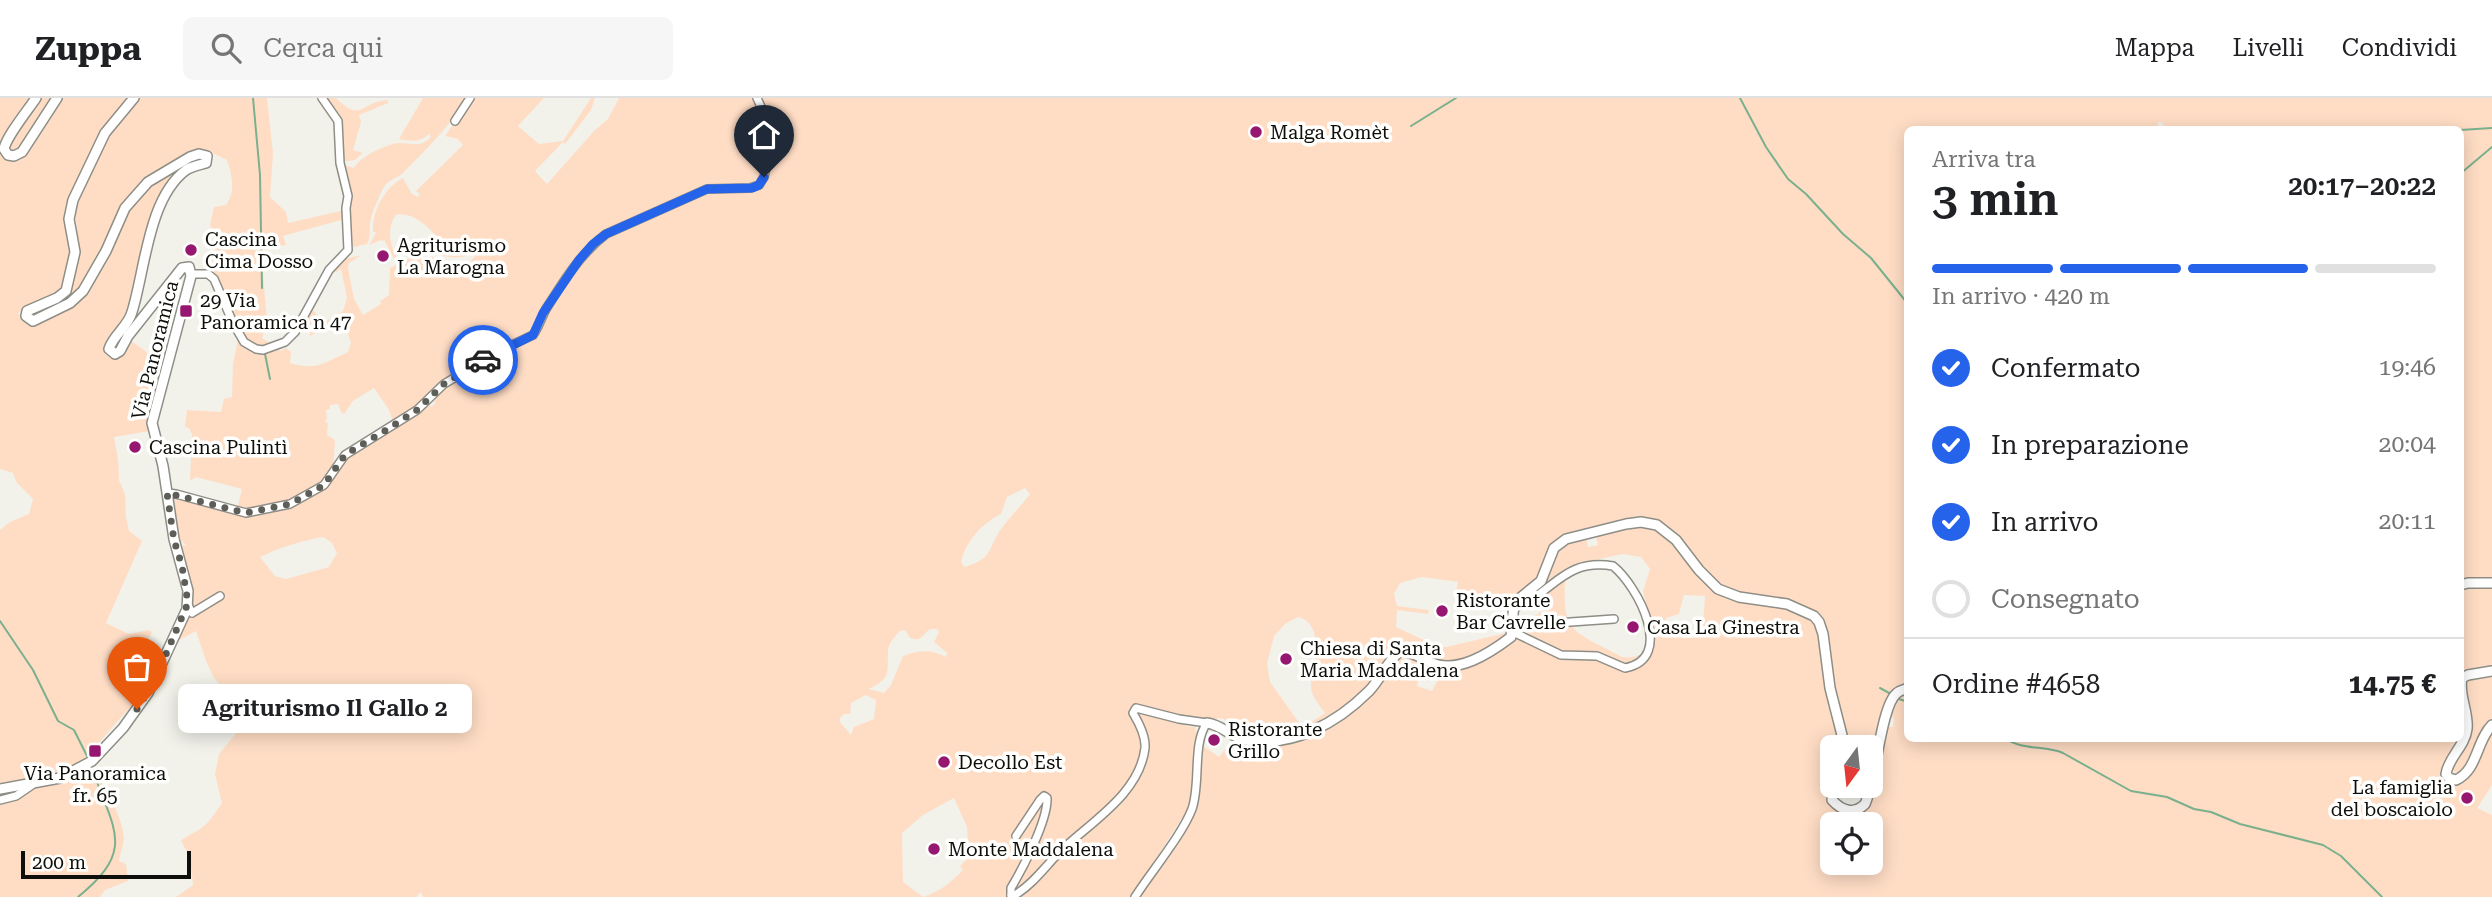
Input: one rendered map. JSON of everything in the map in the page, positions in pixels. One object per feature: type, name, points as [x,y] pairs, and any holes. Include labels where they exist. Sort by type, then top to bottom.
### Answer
[{"type":"street","points":[[36,98],[4,144],[9,155],[22,152],[57,98]]},
{"type":"street","name":"Via Panoramica","points":[[134,98],[105,133],[73,200],[69,219],[75,252],[65,291],[57,298],[30,309],[26,316],[33,321],[76,299],[90,280],[134,195],[148,182],[179,162],[203,154],[207,156],[206,163],[186,170],[164,200],[152,232],[132,312],[125,328],[111,343],[110,351],[115,354],[120,351],[128,336],[182,268],[189,267],[191,274],[152,423],[174,540],[188,591],[188,605]]},
{"type":"street","points":[[191,274],[208,274],[214,279],[233,323],[249,346],[263,350],[285,342],[295,332],[329,270],[344,256],[349,243],[346,208],[348,197],[340,163],[338,121],[322,98]]},
{"type":"street","points":[[456,121],[470,98]]},
{"type":"street","points":[[167,493],[237,512],[252,513],[290,504],[324,485],[345,455],[417,410],[444,384],[503,349],[533,335],[543,313],[579,260],[606,234],[707,189],[750,188],[759,185],[764,177],[772,138],[771,129],[757,98]]},
{"type":"street","points":[[1016,836],[1039,801],[1044,796],[1047,797],[1047,805],[1031,851],[1010,891],[1011,895],[1026,887],[1064,847],[1110,807],[1130,784],[1145,749],[1133,710],[1141,709],[1179,719],[1217,724],[1230,734],[1246,740],[1276,741],[1298,738],[1337,718],[1370,690],[1399,652],[1414,654],[1439,666],[1458,664],[1487,653],[1509,638],[1513,629],[1516,600],[1541,581],[1554,548],[1566,539],[1642,522],[1657,525],[1676,540],[1718,589],[1739,597],[1787,604],[1814,616],[1823,634],[1830,688],[1843,735]]},
{"type":"street","points":[[1513,629],[1561,655],[1597,656],[1625,668],[1644,660],[1652,641],[1635,591],[1613,566],[1586,565],[1574,568],[1534,598],[1514,608]]},
{"type":"street","points":[[2464,584],[2492,583]]},
{"type":"street","points":[[188,605],[192,613],[220,596]]},
{"type":"street","points":[[0,789],[60,778],[86,765],[123,728],[154,682],[188,605]]},
{"type":"street","points":[[1513,629],[1614,619]]},
{"type":"street","points":[[2464,677],[2492,671]]},
{"type":"street","points":[[1882,735],[1888,707],[1897,693],[1904,690]]},
{"type":"street","points":[[2464,701],[2468,722],[2464,739]]},
{"type":"street","points":[[1135,897],[1192,810],[1201,734],[1207,723]]},
{"type":"street","points":[[2463,742],[2447,768],[2446,774],[2449,778],[2457,779],[2466,772],[2492,725]]},
{"type":"street","points":[[0,800],[16,796],[32,785]]},
{"type":"street","points":[[1832,798],[1843,809],[1858,809],[1865,804],[1867,798]]},
{"type":"shaded area","points":[[0,98],[31,98],[0,144]]},
{"type":"shaded area","points":[[39,98],[53,98],[17,151],[9,151],[8,143],[21,129]]},
{"type":"shaded area","points":[[61,98],[130,98],[100,133],[69,197],[65,220],[71,252],[63,288],[57,295],[28,305],[18,313],[26,324],[36,325],[73,305],[127,210],[153,182],[192,160],[193,163],[162,198],[127,318],[104,350],[110,358],[117,357],[130,340],[163,364],[150,431],[114,437],[129,531],[142,541],[106,623],[129,634],[149,630],[152,632],[125,687],[138,698],[81,763],[71,770],[59,771],[59,774],[0,786],[0,530],[10,522],[29,514],[33,499],[17,483],[13,473],[0,469],[0,150],[10,160],[21,160]]},
{"type":"shaded area","points":[[138,98],[267,98],[273,153],[270,197],[286,212],[288,223],[345,210],[345,219],[283,236],[286,245],[267,248],[263,273],[267,322],[262,338],[271,344],[258,348],[243,334],[232,316],[216,276],[210,272],[217,242],[210,225],[214,207],[226,205],[232,183],[227,160],[206,150],[176,159],[145,179],[122,205],[80,289],[66,300],[31,315],[30,313],[71,287],[79,247],[75,212],[77,200],[107,135]]},
{"type":"shaded area","points":[[325,98],[336,98],[345,106],[357,110],[388,100],[388,103],[359,115],[361,122],[353,150],[363,153],[355,160],[341,162],[342,122]]},
{"type":"shaded area","points":[[423,98],[466,98],[430,146],[402,174],[386,184],[372,215],[367,244],[354,247],[344,165],[354,168],[381,148],[399,143],[423,143],[431,137],[429,134],[418,140],[399,139]]},
{"type":"shaded area","points":[[472,98],[544,98],[518,126],[539,144],[563,141],[591,98],[595,98],[591,110],[565,144],[563,142],[535,171],[547,184],[608,119],[619,98],[2492,98],[2492,579],[2464,582],[2464,126],[2164,126],[2161,122],[2158,126],[1904,126],[1904,686],[1895,690],[1882,735],[1845,735],[1832,689],[1824,624],[1818,614],[1799,606],[1732,592],[1714,581],[1662,524],[1593,528],[1561,536],[1550,547],[1536,580],[1498,608],[1456,592],[1458,582],[1422,577],[1400,583],[1394,594],[1397,606],[1429,610],[1428,614],[1397,610],[1396,627],[1439,647],[1510,632],[1471,658],[1444,663],[1406,649],[1343,711],[1296,737],[1246,738],[1231,729],[1224,719],[1218,718],[1213,722],[1185,719],[1187,727],[1195,726],[1198,732],[1195,775],[1187,810],[1132,897],[923,897],[423,897],[421,892],[416,897],[176,897],[193,885],[190,857],[181,841],[205,826],[222,803],[215,774],[219,754],[238,731],[241,707],[214,678],[196,631],[177,641],[192,598],[180,546],[186,545],[178,538],[171,496],[255,515],[286,502],[261,509],[237,509],[242,489],[196,477],[190,481],[192,434],[189,428],[185,427],[187,410],[221,412],[224,399],[232,397],[233,363],[238,340],[257,351],[279,347],[280,351],[286,348],[291,352],[290,363],[307,366],[320,365],[348,352],[351,343],[342,317],[310,336],[310,331],[343,311],[347,298],[341,269],[332,274],[313,310],[319,318],[307,327],[304,322],[330,271],[340,260],[362,255],[349,263],[348,268],[354,299],[363,315],[381,304],[380,301],[389,295],[390,268],[418,254],[452,262],[470,262],[482,248],[460,257],[426,252],[406,255],[417,248],[446,245],[411,216],[396,215],[390,230],[394,252],[397,257],[402,257],[394,259],[385,241],[369,245],[376,233],[373,231],[373,223],[377,208],[385,193],[403,178],[412,194],[418,197],[420,194],[416,191],[463,145],[458,139],[445,136]],"holes":[[[374,388],[392,419],[362,441],[434,396],[435,404],[431,407],[428,403],[373,440],[371,445],[369,443],[352,453],[326,486],[329,487],[327,490],[325,487],[291,500],[323,481],[334,461],[335,440],[327,435],[328,423],[325,419],[330,405],[338,404],[344,414],[353,401]],[[1025,488],[1030,494],[1001,529],[989,552],[981,560],[965,567],[961,563],[970,541],[981,528],[1001,514],[1007,497]],[[323,537],[332,543],[337,553],[329,567],[286,579],[275,576],[260,557],[283,547]],[[1298,617],[1313,629],[1315,647],[1311,688],[1325,713],[1303,728],[1270,682],[1267,664],[1274,636],[1285,624]],[[930,629],[937,629],[939,632],[934,642],[947,653],[946,657],[925,651],[903,656],[891,685],[884,693],[869,689],[885,678],[889,646],[900,631],[905,630],[910,638],[914,639]],[[866,695],[876,700],[874,719],[854,727],[851,735],[840,722],[840,718],[844,714],[850,714],[851,703]],[[954,798],[967,827],[969,857],[960,866],[963,870],[945,886],[923,897],[903,882],[902,833],[923,815]]]},
{"type":"shaded area","points":[[1645,526],[1659,529],[1711,586],[1782,605],[1817,621],[1826,669],[1826,689],[1840,735],[1820,735],[1820,798],[1829,798],[1859,812],[1863,798],[1883,798],[1883,736],[1886,727],[1893,727],[1894,718],[1889,715],[1897,697],[1904,694],[1904,742],[2458,742],[2443,774],[2457,782],[2469,778],[2492,730],[2492,785],[2477,808],[2492,815],[2492,897],[1138,897],[1193,811],[1200,778],[1202,745],[1219,757],[1234,738],[1279,743],[1314,734],[1345,713],[1397,658],[1405,655],[1422,662],[1417,686],[1432,691],[1443,670],[1511,640],[1517,638],[1539,647],[1519,632],[1519,627],[1524,627],[1525,617],[1531,618],[1550,607],[1539,587],[1551,561],[1560,549],[1575,540],[1586,537],[1588,547],[1598,545],[1596,535]],"holes":[[[1622,554],[1641,557],[1650,569],[1643,591],[1649,617],[1648,648],[1639,655],[1622,657],[1590,640],[1572,626],[1565,606],[1566,568]],[[1684,595],[1705,596],[1703,625],[1693,638],[1666,637],[1666,618],[1679,614]]]},
{"type":"shaded area","points":[[2492,585],[2492,665],[2464,672],[2464,588]]},
{"type":"shaded area","points":[[2492,672],[2492,718],[2470,761],[2459,774],[2455,773],[2452,766],[2459,756],[2469,726],[2467,682],[2470,677]]},
{"type":"shaded area","points":[[87,768],[105,788],[120,821],[124,839],[119,861],[126,864],[128,881],[105,890],[100,897],[0,897],[0,792],[45,783]]},
{"type":"waterway","points":[[253,98],[260,175],[262,288]]},
{"type":"waterway","points":[[1411,126],[1456,98]]},
{"type":"waterway","points":[[1740,98],[1766,147],[1788,179],[1871,258],[1904,299]]},
{"type":"waterway","points":[[2464,130],[2492,128]]},
{"type":"waterway","points":[[2464,171],[2492,147]]},
{"type":"waterway","points":[[265,354],[270,379]]},
{"type":"waterway","points":[[0,621],[33,670],[58,721],[74,730],[87,756]]},
{"type":"waterway","points":[[1880,688],[1891,694]]},
{"type":"waterway","points":[[1899,699],[1904,701]]},
{"type":"waterway","points":[[2012,742],[2063,753],[2131,791],[2167,797],[2240,824],[2323,845],[2341,856],[2382,897]]},
{"type":"waterway","points":[[78,897],[96,881],[108,866],[114,852],[113,825],[93,771]]},
{"type":"way so far","points":[[137,709],[154,682],[188,603],[188,591],[174,540],[167,493],[246,513],[290,504],[324,485],[345,455],[417,410],[444,384],[483,360]]},
{"type":"place","name":"Malga Romèt","points":[[1256,132]]},
{"type":"place","name":"Cascina Cima Dosso","points":[[191,250]]},
{"type":"place","name":"Agriturismo La Marogna","points":[[383,256]]},
{"type":"place","name":"29 Via Panoramica n 47","points":[[186,311]]},
{"type":"place","name":"Cascina Pulintì","points":[[135,447]]},
{"type":"place","name":"Ristorante Bar Cavrelle","points":[[1442,611]]},
{"type":"place","name":"Casa La Ginestra","points":[[1633,627]]},
{"type":"place","name":"Chiesa di Santa Maria Maddalena","points":[[1286,659]]},
{"type":"place","name":"Agriturismo Il Gallo 2","points":[[137,709]]},
{"type":"place","name":"Ristorante Grillo","points":[[1214,740]]},
{"type":"place","name":"Via Panoramica fr. 65","points":[[95,751]]},
{"type":"place","name":"Decollo Est","points":[[944,762]]},
{"type":"place","name":"La famiglia del boscaiolo","points":[[2467,798]]},
{"type":"place","name":"Monte Maddalena","points":[[934,849]]},
{"type":"route","points":[[483,360],[533,335],[543,313],[579,260],[606,234],[707,189],[752,188],[759,185],[764,177]]}]
